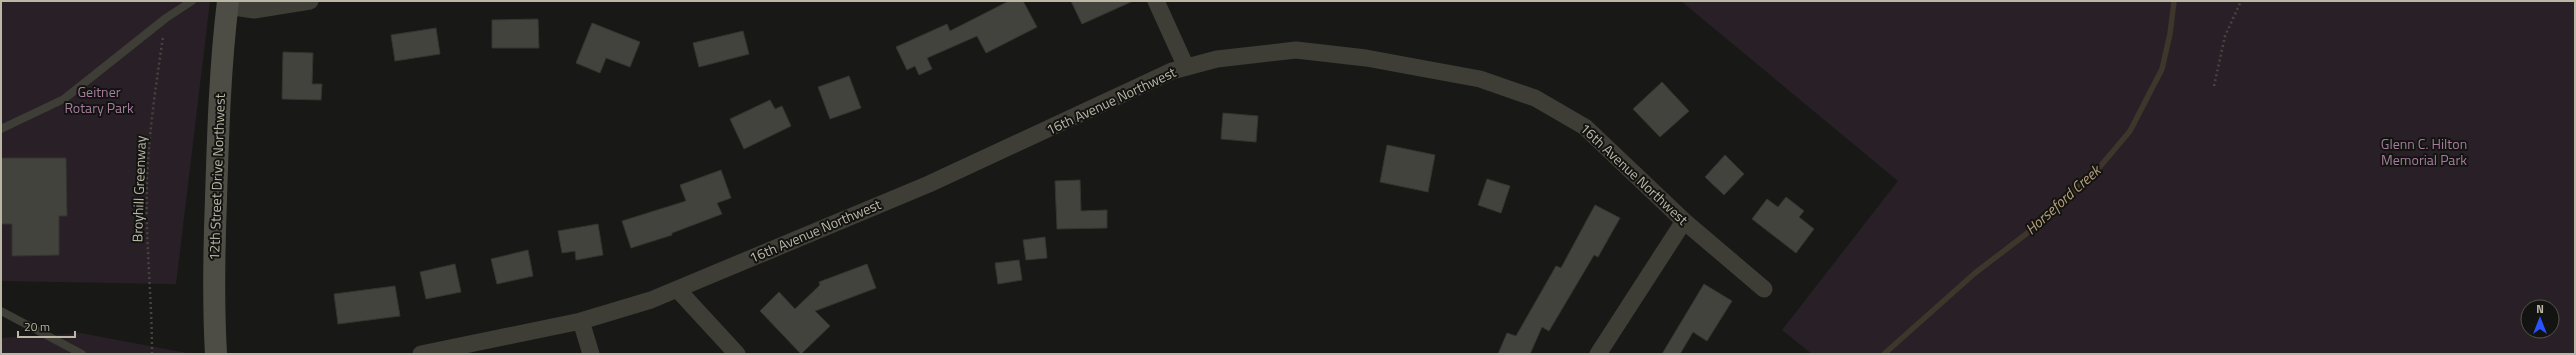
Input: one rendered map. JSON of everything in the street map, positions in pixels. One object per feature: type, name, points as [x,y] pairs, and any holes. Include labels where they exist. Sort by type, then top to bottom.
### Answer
[{"type":"street","points":[[228,4],[254,10],[310,1]]},
{"type":"street","points":[[1156,1],[1186,67]]},
{"type":"street","name":"12th Street Drive Northwest","points":[[216,354],[213,308],[217,151],[228,4]]},
{"type":"street","name":"16th Avenue Northwest","points":[[421,354],[581,321],[678,290],[929,184],[969,164],[1027,140],[1127,91],[1186,67],[1216,59],[1296,50],[1366,58],[1480,79],[1536,98],[1585,127],[1684,221],[1764,289]]},
{"type":"street","points":[[1598,354],[1684,221]]},
{"type":"street","points":[[678,290],[737,354]]},
{"type":"street","points":[[581,321],[591,354]]},
{"type":"lane","points":[[1,129],[64,99],[166,18],[192,1]]},
{"type":"lane","points":[[1,311],[82,354]]},
{"type":"path","points":[[2214,86],[2225,36],[2242,1]]},
{"type":"path","name":"Broyhill Greenway","points":[[152,354],[147,251],[147,179],[156,82],[166,18]]},
{"type":"green space","name":"Geitner Rotary Park","points":[[1,1],[210,1],[176,284],[1,281]]},
{"type":"green space","name":"Glenn C. Hilton Memorial Park","points":[[1681,1],[2575,1],[2575,354],[1812,354],[1782,330],[1898,181]]},
{"type":"green space","points":[[80,333],[192,354],[1,354],[1,338]]},
{"type":"building","points":[[1009,1],[1023,1],[1037,27],[986,53],[977,36],[927,58],[932,69],[919,75],[915,66],[907,70],[896,47],[947,24],[950,31]]},
{"type":"building","points":[[1071,1],[1133,1],[1082,24]]},
{"type":"building","points":[[538,19],[539,48],[492,48],[492,20]]},
{"type":"building","points":[[592,23],[640,42],[630,67],[606,58],[600,73],[576,63]]},
{"type":"building","points":[[436,28],[440,54],[395,61],[391,35]]},
{"type":"building","points":[[743,31],[749,54],[699,67],[693,43]]},
{"type":"building","points":[[283,52],[313,53],[312,84],[322,84],[321,100],[282,99]]},
{"type":"building","points":[[849,76],[861,108],[830,119],[818,87]]},
{"type":"building","points":[[1662,82],[1689,111],[1660,137],[1633,109]]},
{"type":"building","points":[[770,100],[775,109],[782,106],[791,126],[744,149],[730,119]]},
{"type":"building","points":[[1223,113],[1258,116],[1256,142],[1221,139]]},
{"type":"building","points":[[1387,145],[1435,155],[1428,192],[1380,182]]},
{"type":"building","points":[[1725,155],[1744,174],[1724,195],[1705,177]]},
{"type":"building","points":[[1,158],[66,158],[67,216],[59,216],[59,255],[12,256],[12,224],[1,224]]},
{"type":"building","points":[[721,170],[731,198],[717,203],[722,214],[672,233],[672,235],[631,248],[622,221],[686,201],[680,185]]},
{"type":"building","points":[[1487,179],[1510,186],[1501,213],[1478,205]]},
{"type":"building","points":[[1080,180],[1081,211],[1107,210],[1107,228],[1057,229],[1055,181]]},
{"type":"building","points":[[1786,197],[1804,211],[1799,217],[1814,229],[1796,253],[1752,219],[1767,199],[1778,207]]},
{"type":"building","points":[[1595,205],[1620,218],[1598,257],[1594,255],[1549,331],[1542,327],[1530,354],[1498,354],[1507,333],[1516,336],[1556,266],[1561,268]]},
{"type":"building","points":[[598,224],[603,255],[576,260],[575,251],[562,253],[558,231]]},
{"type":"building","points":[[1045,237],[1047,258],[1026,260],[1023,240]]},
{"type":"building","points":[[528,250],[533,276],[497,284],[491,259]]},
{"type":"building","points":[[1019,260],[1022,280],[998,284],[995,263]]},
{"type":"building","points":[[455,264],[461,292],[426,299],[420,272]]},
{"type":"building","points":[[867,264],[876,288],[815,311],[830,326],[801,354],[760,311],[779,292],[795,309],[820,285],[819,282]]},
{"type":"building","points":[[1704,284],[1732,301],[1707,341],[1693,332],[1680,354],[1662,354]]},
{"type":"building","points":[[395,286],[400,316],[338,324],[334,294]]},
{"type":"waterway","name":"Horseford Creek","points":[[1884,354],[1975,273],[2030,231],[2098,169],[2130,131],[2162,69],[2170,34],[2174,1]]}]
